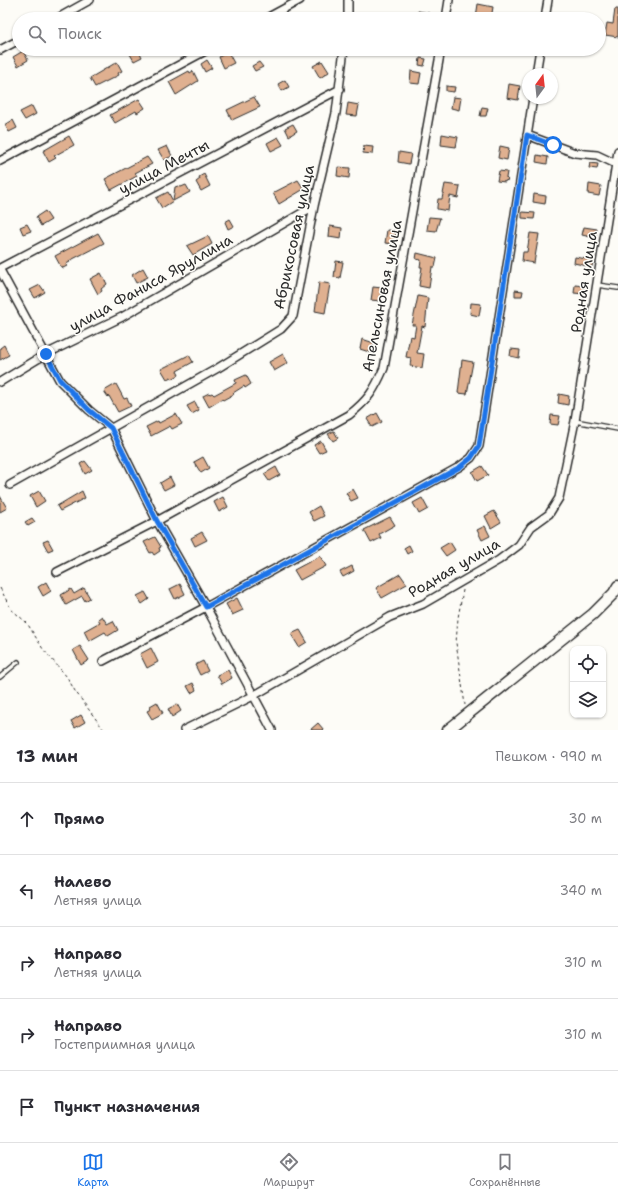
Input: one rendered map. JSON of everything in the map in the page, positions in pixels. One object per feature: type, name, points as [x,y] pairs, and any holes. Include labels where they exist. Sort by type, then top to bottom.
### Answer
[{"type":"main road","points":[[448,730],[594,614],[618,586]]},
{"type":"street","points":[[69,12],[90,0]]},
{"type":"street","points":[[278,12],[300,0]]},
{"type":"street","points":[[348,0],[348,12]]},
{"type":"street","points":[[447,12],[449,0]]},
{"type":"street","points":[[546,12],[548,0]]},
{"type":"street","points":[[0,50],[12,44]]},
{"type":"street","points":[[0,161],[196,56]]},
{"type":"street","name":"Абрикосовая улица","points":[[10,485],[218,368],[281,329],[293,316],[314,206],[336,113],[343,56]]},
{"type":"street","name":"Апельсиновая улица","points":[[57,572],[157,521],[349,415],[364,403],[376,388],[384,368],[440,56]]},
{"type":"street","points":[[537,68],[539,56]]},
{"type":"street","name":"улица Мечты","points":[[0,269],[340,89]]},
{"type":"street","points":[[103,661],[206,607],[460,467],[471,458],[479,446],[532,104]]},
{"type":"street","points":[[527,135],[575,153],[597,155],[617,166]]},
{"type":"street","name":"Родная улица","points":[[184,730],[253,696],[390,617],[423,604],[499,560],[519,545],[531,527],[549,514],[559,498],[575,421],[617,166],[618,151]]},
{"type":"street","name":"улица Фаниса Яруллина","points":[[0,382],[46,354],[122,317],[314,206]]},
{"type":"street","points":[[0,269],[60,380],[89,410],[111,428],[157,521],[206,607],[271,730]]},
{"type":"lane","points":[[597,285],[618,288]]},
{"type":"lane","points":[[575,421],[618,429]]},
{"type":"lane","points":[[0,677],[18,662]]},
{"type":"path","points":[[0,588],[11,609],[27,622],[43,649],[67,677],[75,691],[104,730]]},
{"type":"path","points":[[464,588],[458,618],[456,643],[467,716]]},
{"type":"building","points":[[478,4],[493,7],[492,12],[477,12]]},
{"type":"building","points":[[615,9],[618,9],[618,37],[606,35],[607,23],[613,24]]},
{"type":"building","points":[[26,56],[28,60],[18,66],[13,57]]},
{"type":"building","points":[[131,56],[142,56],[142,57],[134,61]]},
{"type":"building","points":[[230,56],[234,63],[224,68],[219,57]]},
{"type":"building","points":[[420,58],[426,59],[424,66],[419,65]]},
{"type":"building","points":[[207,60],[212,68],[205,72],[201,64]]},
{"type":"building","points":[[322,61],[329,72],[320,78],[313,66]]},
{"type":"building","points":[[117,62],[122,71],[118,73],[119,75],[95,87],[90,78]]},
{"type":"building","points":[[259,62],[263,67],[255,71],[252,66]]},
{"type":"building","points":[[189,71],[190,73],[193,71],[198,81],[176,95],[169,82]]},
{"type":"building","points":[[411,71],[421,73],[419,84],[410,83]]},
{"type":"building","points":[[285,80],[289,87],[282,91],[278,84]]},
{"type":"building","points":[[509,84],[520,86],[518,100],[507,98]]},
{"type":"building","points":[[446,86],[455,87],[454,92],[446,91]]},
{"type":"building","points":[[254,97],[260,107],[232,120],[227,110]]},
{"type":"building","points":[[453,97],[461,98],[459,110],[451,108]]},
{"type":"building","points":[[139,99],[145,108],[137,113],[136,111],[115,123],[110,115]]},
{"type":"building","points":[[348,103],[359,105],[357,116],[346,115]]},
{"type":"building","points":[[32,106],[36,114],[25,120],[20,112]]},
{"type":"building","points":[[482,107],[488,108],[486,116],[480,116]]},
{"type":"building","points":[[13,120],[17,128],[9,132],[5,125]]},
{"type":"building","points":[[293,124],[297,131],[289,136],[285,128]]},
{"type":"building","points":[[442,134],[458,137],[456,147],[441,145]]},
{"type":"building","points":[[69,136],[74,145],[54,156],[56,158],[49,162],[43,151]]},
{"type":"building","points":[[278,137],[283,145],[271,151],[267,143]]},
{"type":"building","points":[[167,146],[172,156],[164,160],[158,150]]},
{"type":"building","points":[[364,146],[373,147],[372,154],[363,153]]},
{"type":"building","points":[[500,146],[509,148],[507,160],[498,158]]},
{"type":"building","points":[[399,152],[411,154],[409,164],[398,162]]},
{"type":"building","points":[[537,155],[548,157],[547,164],[536,162]]},
{"type":"building","points":[[147,157],[152,164],[135,173],[137,176],[111,190],[105,179]]},
{"type":"building","points":[[590,163],[598,164],[597,169],[589,168]]},
{"type":"building","points":[[338,167],[350,168],[349,178],[337,176]]},
{"type":"building","points":[[499,171],[507,172],[506,178],[508,180],[505,182],[497,181]]},
{"type":"building","points":[[204,174],[210,186],[201,191],[196,182],[200,179],[199,177]]},
{"type":"building","points":[[298,180],[304,189],[279,204],[273,193]]},
{"type":"building","points":[[445,184],[460,186],[458,198],[450,196],[448,211],[437,209],[438,199],[442,199]]},
{"type":"building","points":[[589,184],[601,186],[599,196],[588,194]]},
{"type":"building","points":[[186,185],[190,192],[173,201],[175,187]]},
{"type":"building","points":[[168,192],[173,201],[162,208],[156,198]]},
{"type":"building","points":[[534,194],[546,196],[545,204],[533,202]]},
{"type":"building","points":[[45,211],[51,220],[41,226],[36,217]]},
{"type":"building","points":[[522,212],[535,213],[534,219],[522,218]]},
{"type":"building","points":[[429,217],[440,218],[436,231],[427,230]]},
{"type":"building","points":[[230,219],[234,226],[228,229],[225,222]]},
{"type":"building","points":[[27,224],[31,231],[23,234],[20,227]]},
{"type":"building","points":[[330,226],[342,228],[341,239],[329,237]]},
{"type":"building","points":[[584,227],[597,229],[595,238],[582,235]]},
{"type":"building","points":[[387,230],[396,231],[394,244],[385,243]]},
{"type":"building","points":[[98,233],[104,243],[69,261],[70,262],[66,264],[67,266],[63,268],[62,266],[61,267],[55,256]]},
{"type":"building","points":[[530,233],[539,234],[534,263],[522,261],[523,252],[527,252]]},
{"type":"building","points":[[208,236],[212,244],[193,255],[187,246]]},
{"type":"building","points":[[417,253],[437,258],[435,267],[432,267],[429,288],[419,286],[422,267],[420,267],[421,260],[416,259]]},
{"type":"building","points":[[575,257],[593,260],[592,267],[574,263]]},
{"type":"building","points":[[336,261],[343,262],[340,278],[334,277]]},
{"type":"building","points":[[143,268],[148,277],[136,283],[132,275]]},
{"type":"building","points":[[101,273],[107,284],[98,294],[90,279]]},
{"type":"building","points":[[319,282],[330,284],[325,313],[315,311]]},
{"type":"building","points":[[40,285],[45,292],[35,298],[30,290]]},
{"type":"building","points":[[575,285],[584,286],[583,294],[574,293]]},
{"type":"building","points":[[373,287],[382,288],[380,301],[371,300]]},
{"type":"building","points":[[515,290],[523,291],[522,296],[515,296]]},
{"type":"building","points":[[418,296],[428,298],[425,327],[422,326],[417,353],[424,354],[422,368],[410,366],[411,358],[406,357],[410,336],[414,337],[416,325],[412,325]]},
{"type":"building","points":[[471,303],[481,304],[479,316],[470,314]]},
{"type":"building","points":[[362,339],[374,343],[372,353],[360,349]]},
{"type":"building","points":[[4,345],[9,355],[0,360],[0,348]]},
{"type":"building","points":[[511,349],[520,350],[519,358],[510,356]]},
{"type":"building","points":[[283,354],[288,363],[274,371],[269,362]]},
{"type":"building","points":[[189,355],[193,362],[177,371],[179,375],[172,379],[171,377],[167,379],[161,369]]},
{"type":"building","points":[[462,360],[473,362],[467,394],[458,393]]},
{"type":"building","points":[[246,375],[251,384],[245,388],[244,386],[233,393],[234,394],[209,407],[203,396],[209,393],[214,395],[236,383],[235,380]]},
{"type":"building","points":[[116,384],[124,399],[127,398],[131,406],[118,412],[109,396],[108,397],[104,391]]},
{"type":"building","points":[[559,394],[569,396],[568,405],[558,403]]},
{"type":"building","points":[[195,402],[199,410],[192,414],[187,406]]},
{"type":"building","points":[[377,413],[382,422],[372,427],[367,419]]},
{"type":"building","points":[[176,414],[182,424],[172,429],[170,426],[151,436],[146,427],[158,421],[159,423]]},
{"type":"building","points":[[551,415],[560,416],[558,425],[550,424]]},
{"type":"building","points":[[334,431],[338,438],[333,441],[328,434]]},
{"type":"building","points":[[321,441],[326,450],[319,453],[314,445]]},
{"type":"building","points":[[203,457],[209,468],[201,473],[194,462]]},
{"type":"building","points":[[85,461],[92,470],[85,474],[80,464]]},
{"type":"building","points":[[482,466],[488,475],[477,481],[472,472]]},
{"type":"building","points":[[276,467],[280,475],[269,481],[264,474]]},
{"type":"building","points":[[170,477],[174,485],[164,490],[160,483]]},
{"type":"building","points":[[353,489],[358,498],[351,501],[346,493]]},
{"type":"building","points":[[39,491],[45,501],[36,507],[30,496]]},
{"type":"building","points":[[82,491],[85,498],[60,511],[57,506]]},
{"type":"building","points":[[0,496],[7,508],[0,512]]},
{"type":"building","points":[[223,497],[228,507],[219,512],[214,502]]},
{"type":"building","points":[[422,498],[428,509],[419,514],[413,503]]},
{"type":"building","points":[[319,506],[324,516],[314,521],[309,512]]},
{"type":"building","points":[[494,511],[501,522],[491,528],[485,516]]},
{"type":"building","points":[[390,517],[395,525],[379,534],[381,538],[371,543],[364,530]]},
{"type":"building","points":[[32,518],[35,522],[28,526],[25,522]]},
{"type":"building","points":[[485,526],[490,536],[482,540],[477,530]]},
{"type":"building","points":[[202,532],[207,540],[195,546],[191,538]]},
{"type":"building","points":[[155,537],[161,547],[159,548],[160,551],[154,555],[152,552],[150,553],[144,542]]},
{"type":"building","points":[[48,540],[53,549],[48,551],[43,542]]},
{"type":"building","points":[[450,542],[455,550],[446,556],[440,548]]},
{"type":"building","points":[[409,545],[412,551],[407,554],[404,548]]},
{"type":"building","points":[[320,556],[326,566],[300,580],[294,570]]},
{"type":"building","points":[[352,566],[354,571],[343,577],[340,572]]},
{"type":"building","points":[[400,574],[407,584],[382,598],[376,588]]},
{"type":"building","points":[[46,582],[51,591],[43,596],[38,587]]},
{"type":"building","points":[[180,584],[185,594],[175,599],[170,589]]},
{"type":"building","points":[[84,588],[90,598],[85,601],[82,596],[66,605],[61,595],[71,589],[74,594]]},
{"type":"building","points":[[145,592],[149,599],[142,604],[137,596]]},
{"type":"building","points":[[237,598],[243,610],[232,615],[226,604]]},
{"type":"building","points":[[102,616],[107,624],[113,621],[118,630],[108,636],[105,632],[89,641],[84,631],[100,622],[98,619]]},
{"type":"building","points":[[300,630],[307,642],[299,647],[291,634]]},
{"type":"building","points":[[80,646],[89,660],[81,665],[73,650]]},
{"type":"building","points":[[151,648],[158,662],[147,668],[140,654]]},
{"type":"building","points":[[203,661],[208,671],[200,675],[195,665]]},
{"type":"building","points":[[228,670],[232,678],[222,684],[217,675]]},
{"type":"building","points":[[193,683],[196,690],[191,693],[187,686]]},
{"type":"building","points":[[157,702],[163,713],[152,719],[147,711],[151,709],[150,706]]},
{"type":"building","points":[[177,704],[181,711],[172,717],[168,709]]},
{"type":"building","points":[[81,715],[85,722],[75,728],[71,721]]},
{"type":"building","points":[[318,723],[324,730],[310,730]]},
{"type":"route","points":[[46,354],[60,380],[89,410],[111,428],[157,521],[206,607],[460,467],[471,458],[479,446],[527,135],[553,145]]}]
